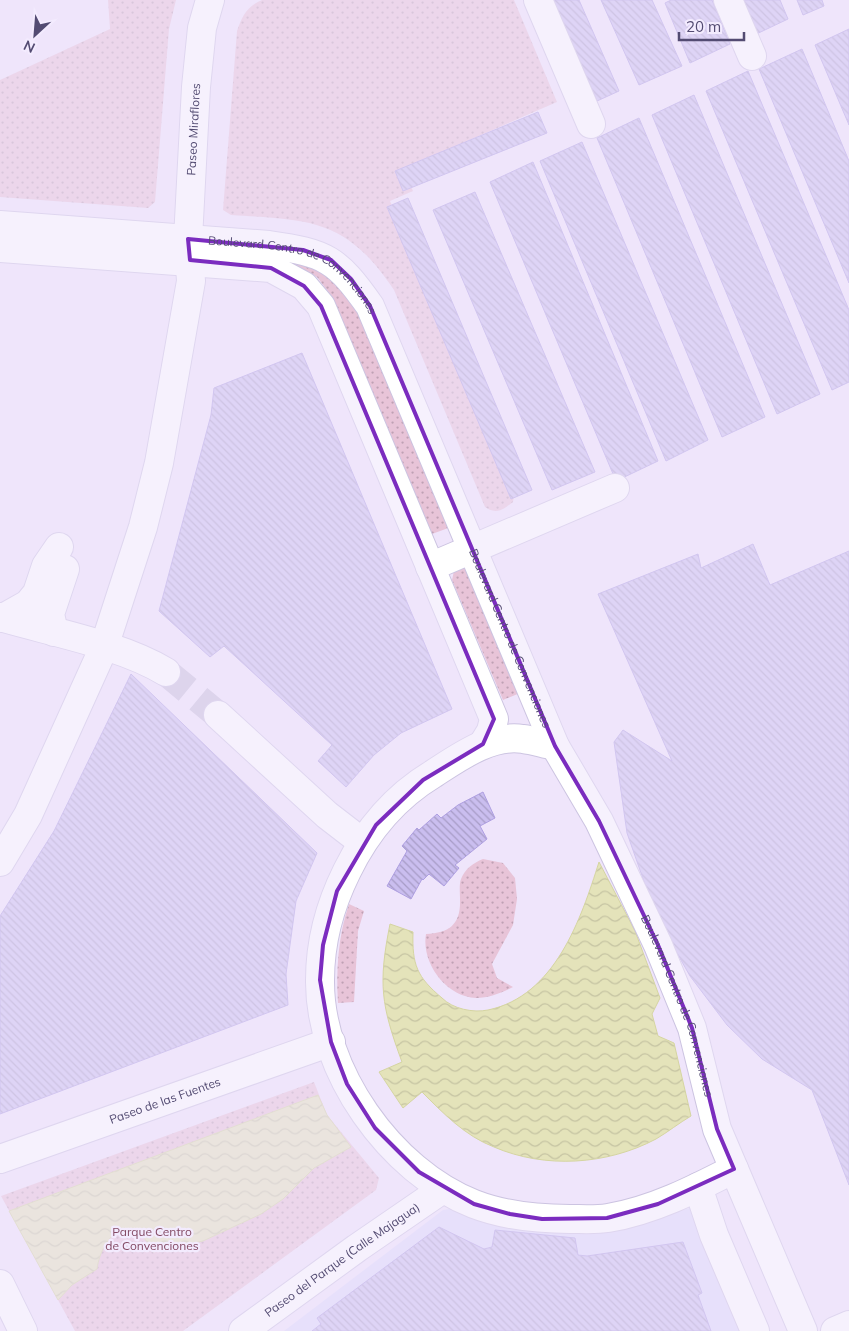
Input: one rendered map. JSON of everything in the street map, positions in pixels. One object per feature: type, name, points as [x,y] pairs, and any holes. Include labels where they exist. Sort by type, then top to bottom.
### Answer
[{"type":"street","name":"Paseo Miraflores","points":[[0,862],[28,815],[104,647],[143,527],[159,463],[191,281],[189,250],[196,88],[202,28],[210,0]]},
{"type":"street","points":[[538,0],[591,124]]},
{"type":"street","points":[[728,0],[752,56]]},
{"type":"street","name":"Boulevard Centro de Convenciones","points":[[0,225],[189,250],[271,268],[304,286],[321,306],[494,719],[491,731],[483,744]]},
{"type":"street","name":"Boulevard Centro de Convenciones","points":[[0,248],[303,250],[331,260],[351,279],[370,306],[554,746],[599,821],[658,945],[692,1028],[718,1129],[802,1331]]},
{"type":"street","points":[[430,567],[615,488]]},
{"type":"street","points":[[2,618],[28,604],[37,593],[46,566],[62,548],[66,566],[50,614],[54,632]]},
{"type":"street","points":[[2,618],[104,647],[155,665],[166,672]]},
{"type":"street","points":[[218,715],[327,815],[362,842]]},
{"type":"street","points":[[554,746],[520,738],[483,744],[423,780],[397,802],[362,842],[337,890],[323,944],[320,980],[323,1014],[331,1042],[347,1084],[375,1128],[419,1172],[444,1189],[474,1204],[510,1214],[542,1219],[607,1218],[658,1204],[734,1169]]},
{"type":"street","name":"Paseo de las Fuentes","points":[[0,1159],[331,1042]]},
{"type":"street","points":[[698,1187],[714,1235],[755,1331]]},
{"type":"street","name":"Paseo del Parque (Calle Majagua)","points":[[243,1331],[357,1248],[444,1189]]},
{"type":"street","points":[[0,1284],[24,1331]]},
{"type":"street","points":[[835,1331],[849,1325]]},
{"type":"highlighted area","points":[[188,239],[303,250],[331,260],[351,279],[370,306],[555,746],[599,821],[658,945],[692,1028],[717,1129],[734,1169],[713,1180],[658,1204],[607,1218],[542,1219],[510,1214],[474,1204],[419,1172],[375,1128],[347,1084],[331,1042],[320,980],[323,945],[337,891],[376,825],[423,780],[483,744],[494,719],[321,306],[304,286],[271,268],[190,260]]},
{"type":"shaded area","points":[[693,1207],[746,1331],[284,1331],[443,1210],[455,1208],[653,1219]]},
{"type":"green space","points":[[108,0],[176,0],[169,29],[155,202],[148,208],[0,197],[0,80],[110,29]]},
{"type":"green space","points":[[262,0],[514,0],[557,102],[403,169],[413,191],[390,201],[514,495],[513,502],[502,509],[493,511],[485,507],[394,290],[376,266],[342,236],[324,227],[283,219],[231,215],[223,210],[237,31],[246,12],[252,5]]},
{"type":"green space","points":[[285,259],[325,271],[351,296],[451,527],[432,534],[333,298],[317,277]]},
{"type":"green space","points":[[464,568],[469,571],[520,693],[503,700],[452,580],[454,571]]},
{"type":"green space","points":[[483,859],[503,863],[515,878],[517,899],[513,925],[492,964],[497,978],[513,987],[495,995],[476,998],[455,992],[446,985],[432,967],[425,945],[426,934],[442,932],[456,921],[460,908],[461,879],[470,867]]},
{"type":"green space","points":[[349,904],[364,911],[358,931],[354,1002],[338,1003],[339,953],[342,929]]},
{"type":"green space","name":"Parque Centro de Convenciones","points":[[314,1082],[327,1115],[379,1178],[376,1190],[183,1331],[75,1331],[1,1196]]},
{"type":"water","points":[[599,862],[635,931],[660,998],[652,1014],[658,1036],[674,1043],[691,1116],[656,1139],[637,1148],[597,1159],[555,1161],[534,1159],[514,1154],[473,1137],[422,1092],[403,1108],[379,1072],[402,1062],[390,1025],[384,994],[384,963],[390,924],[413,932],[415,962],[418,969],[422,977],[442,998],[452,1005],[463,1009],[488,1010],[511,1002],[531,989],[548,972],[574,930]]},
{"type":"water","points":[[318,1095],[327,1115],[351,1147],[314,1168],[283,1199],[261,1214],[203,1241],[153,1252],[145,1239],[136,1232],[127,1229],[119,1231],[111,1237],[105,1246],[97,1269],[72,1285],[58,1300],[9,1211]]},
{"type":"building","points":[[553,0],[579,0],[619,91],[597,101]]},
{"type":"building","points":[[601,0],[652,0],[682,66],[639,85]]},
{"type":"building","points":[[671,0],[712,0],[730,44],[690,63],[665,3]]},
{"type":"building","points":[[732,0],[780,0],[788,19],[748,38]]},
{"type":"building","points":[[797,0],[822,0],[824,6],[803,15]]},
{"type":"building","points":[[849,29],[849,125],[815,45]]},
{"type":"building","points":[[802,49],[849,161],[849,283],[759,69]]},
{"type":"building","points":[[748,71],[849,310],[849,382],[832,390],[706,91]]},
{"type":"building","points":[[694,95],[820,394],[777,414],[652,115]]},
{"type":"building","points":[[538,112],[547,133],[403,191],[395,171]]},
{"type":"building","points":[[639,118],[765,417],[722,437],[597,138]]},
{"type":"building","points":[[582,142],[708,440],[666,461],[540,161]]},
{"type":"building","points":[[533,162],[658,461],[616,481],[490,182]]},
{"type":"building","points":[[475,192],[595,472],[552,490],[433,210]]},
{"type":"building","points":[[408,198],[532,490],[511,499],[387,207]]},
{"type":"building","points":[[302,353],[452,709],[401,733],[374,755],[346,787],[318,761],[332,745],[224,646],[210,657],[159,611],[211,415],[214,388]]},
{"type":"building","points":[[753,544],[770,585],[849,551],[849,1185],[812,1090],[762,1059],[727,1025],[690,976],[656,916],[627,833],[614,742],[623,730],[672,761],[598,594],[698,554],[701,568]]},
{"type":"building","points":[[131,674],[317,853],[296,901],[286,974],[288,1005],[0,1114],[0,916],[54,831]]},
{"type":"building","points":[[483,792],[495,818],[480,826],[487,839],[455,865],[459,868],[444,886],[429,874],[422,879],[411,899],[387,886],[407,851],[402,846],[417,828],[419,830],[437,814],[441,818],[458,805]]},
{"type":"building","points":[[439,1227],[484,1249],[492,1247],[495,1230],[575,1238],[578,1255],[587,1256],[683,1242],[702,1293],[698,1295],[711,1331],[312,1331],[321,1324],[317,1318]]},
{"type":"tunnel","points":[[166,672],[218,715]]}]
